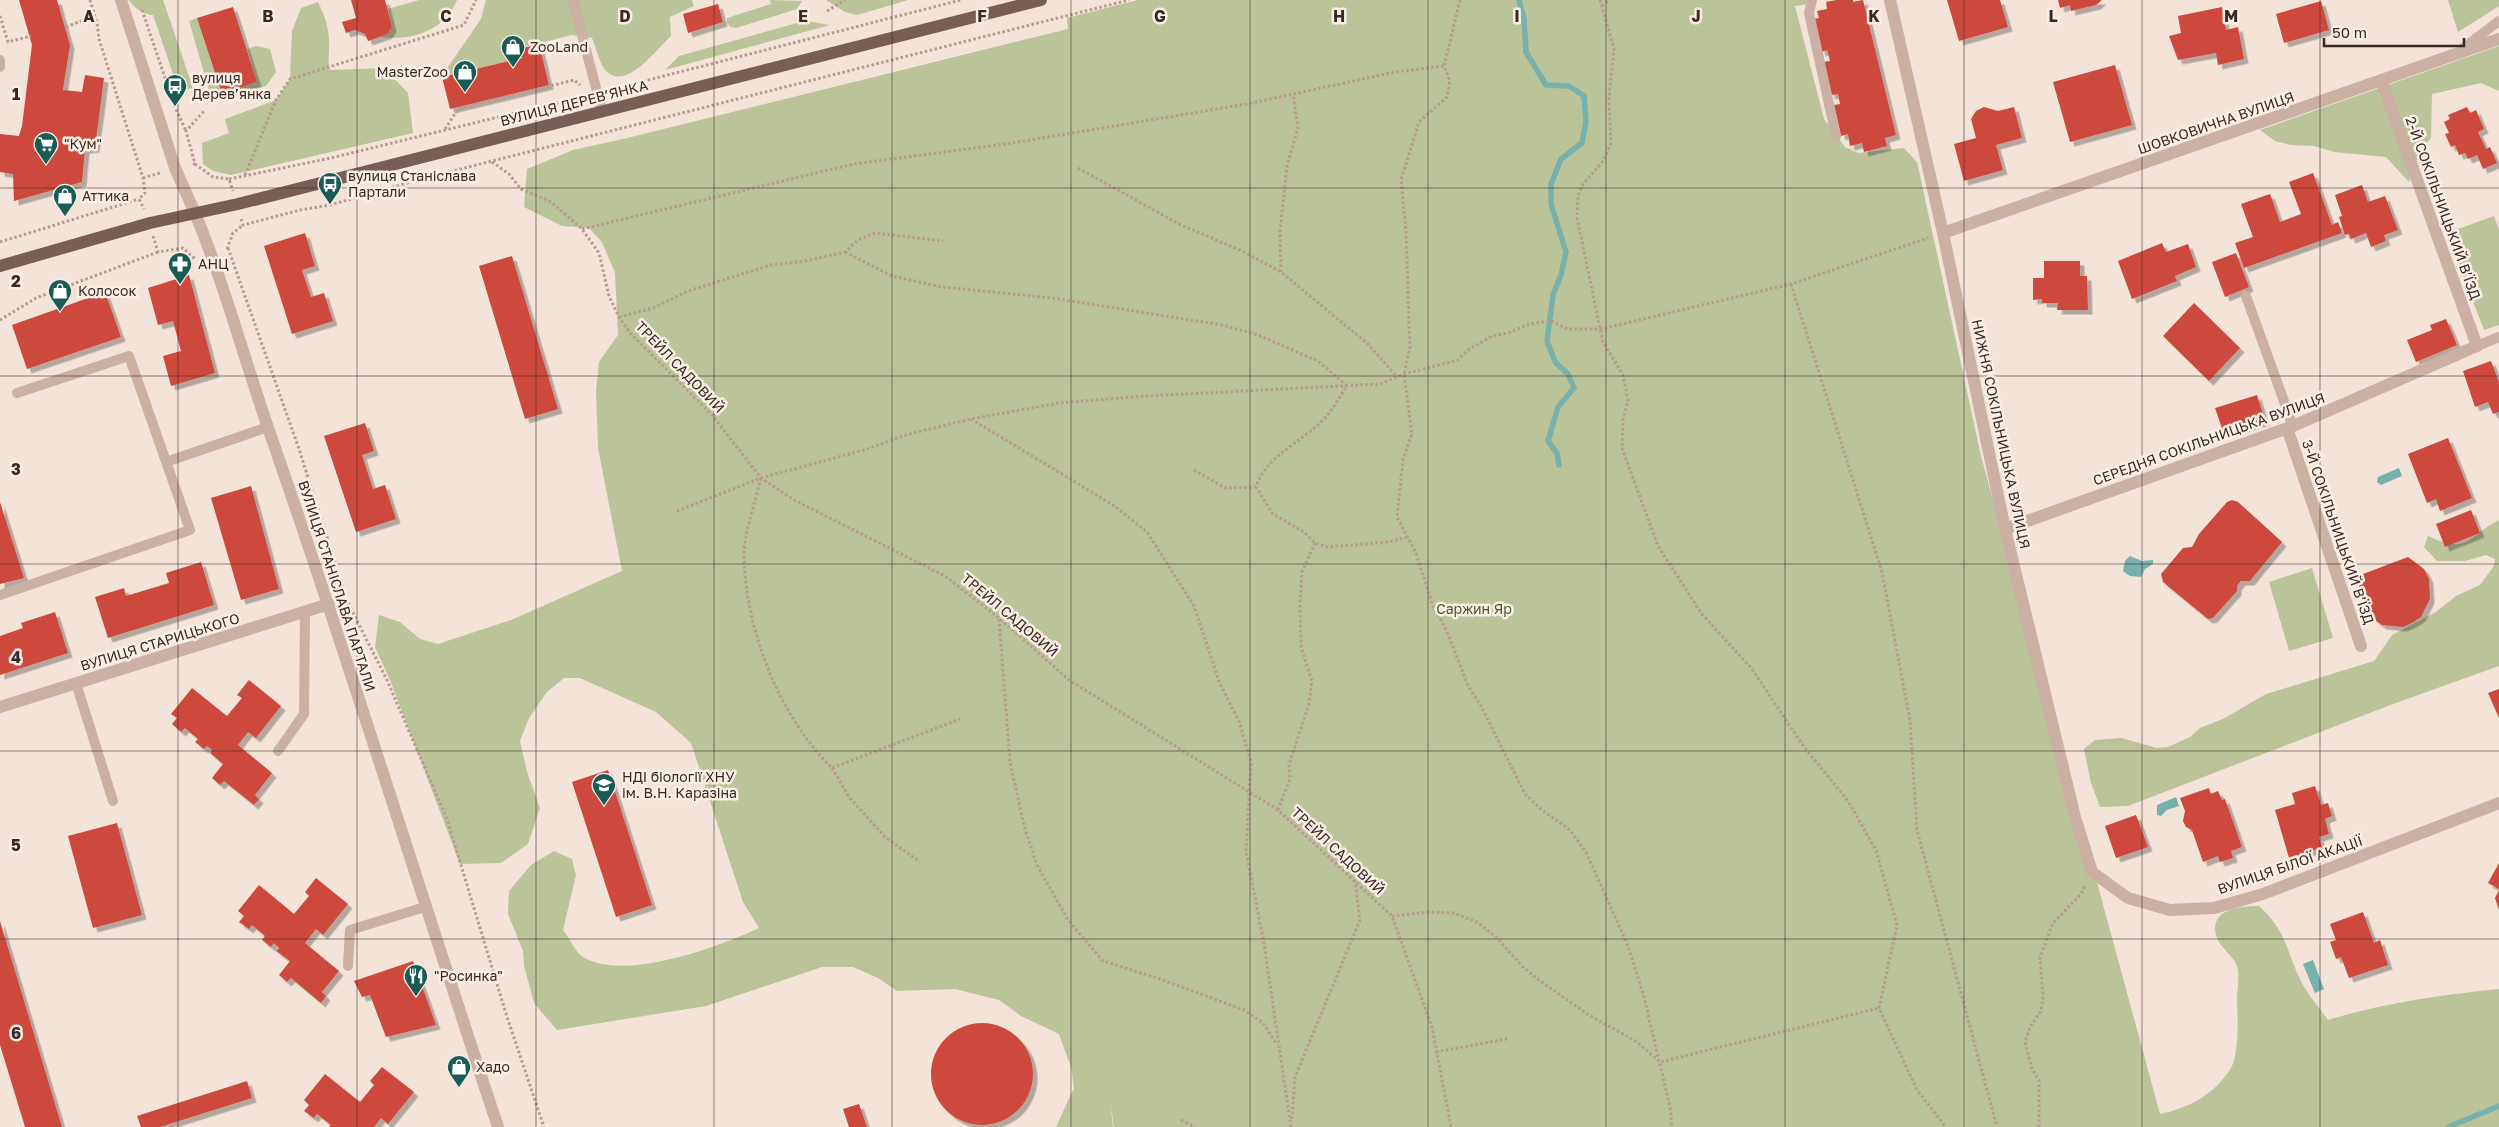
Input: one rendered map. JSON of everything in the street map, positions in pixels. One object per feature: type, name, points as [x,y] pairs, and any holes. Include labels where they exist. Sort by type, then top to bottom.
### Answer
[{"type":"main road","name":"ВУЛИЦЯ ДЕРЕВ’ЯНКА","points":[[0,266],[150,223],[195,214],[1041,0]]},
{"type":"street","name":"ВУЛИЦЯ СТАНІСЛАВА ПАРТАЛИ","points":[[121,0],[175,168],[218,269],[268,427],[329,604],[425,907],[498,1127]]},
{"type":"street","name":"НИЖНЯ СОКІЛЬНИЦЬКА ВУЛИЦЯ","points":[[1890,0],[1943,233],[2005,529],[2075,817],[2092,872]]},
{"type":"street","name":"ШОВКОВИЧНА ВУЛИЦЯ","points":[[1943,233],[2499,39]]},
{"type":"street","name":"2-Й СОКІЛЬНИЦЬКИЙ В’ЇЗД","points":[[2381,80],[2476,346]]},
{"type":"street","name":"СЕРЕДНЯ СОКІЛЬНИЦЬКА ВУЛИЦЯ","points":[[2005,529],[2290,427],[2476,346]]},
{"type":"street","name":"3-Й СОКІЛЬНИЦЬКИЙ В’ЇЗД","points":[[2290,427],[2360,646]]},
{"type":"street","name":"ВУЛИЦЯ СТАРИЦЬКОГО","points":[[0,707],[329,604]]},
{"type":"street","name":"ВУЛИЦЯ БІЛОЇ АКАЦІЇ","points":[[2092,872],[2128,898],[2170,910],[2214,908],[2263,894],[2499,804]]},
{"type":"lane","points":[[573,0],[602,111]]},
{"type":"lane","points":[[1812,0],[1809,13],[1836,136]]},
{"type":"lane","points":[[2456,54],[2499,21]]},
{"type":"lane","points":[[0,60],[0,67]]},
{"type":"lane","points":[[2246,296],[2290,427]]},
{"type":"lane","points":[[2476,346],[2497,338],[2499,349]]},
{"type":"lane","points":[[0,595],[190,530],[129,356],[18,393]]},
{"type":"lane","points":[[166,462],[268,427]]},
{"type":"lane","points":[[278,750],[304,714],[305,612]]},
{"type":"lane","points":[[76,683],[113,801]]},
{"type":"lane","points":[[348,966],[350,930],[425,907]]},
{"type":"path","points":[[90,0],[142,178]]},
{"type":"path","points":[[244,176],[276,100],[290,79],[464,25],[476,0]]},
{"type":"path","points":[[827,11],[845,0]]},
{"type":"path","name":"ТРЕЙЛ САДОВИЙ","points":[[1129,0],[492,162],[509,174],[521,189],[551,202],[582,229],[599,253],[609,296],[618,317],[631,334],[712,415],[761,478],[794,500],[945,576],[999,618],[1069,680],[1278,810],[1392,916],[1432,1027],[1451,1127]]},
{"type":"path","points":[[1460,0],[1444,66],[1450,81],[1447,98],[1419,122],[1402,180],[1410,325],[1410,347],[1404,374],[1412,434],[1403,460],[1398,517],[1416,553],[1433,606],[1448,632],[1468,686],[1481,706],[1525,794],[1542,810],[1570,830],[1586,852],[1628,946],[1644,997],[1660,1062],[1672,1127]]},
{"type":"path","points":[[1600,0],[1614,49],[1609,97],[1611,143],[1604,160],[1583,184],[1578,196],[1577,218],[1603,342],[1623,375],[1628,400],[1623,420],[1622,448],[1658,546],[1701,613],[1752,669],[1804,747],[1848,801],[1876,850],[1897,925],[1880,1008],[1917,1090],[1946,1127]]},
{"type":"path","points":[[1602,6],[1609,0]]},
{"type":"path","points":[[142,9],[175,107],[186,132]]},
{"type":"path","points":[[0,16],[8,42],[31,36]]},
{"type":"path","points":[[66,27],[94,16]]},
{"type":"path","points":[[582,229],[854,164],[1012,143],[1247,104],[1395,72],[1444,66]]},
{"type":"path","points":[[445,129],[458,109],[574,80],[586,89]]},
{"type":"path","points":[[1282,272],[1280,231],[1287,166],[1298,128],[1293,94]]},
{"type":"path","points":[[1078,168],[1178,224],[1242,251],[1282,272],[1368,344],[1397,377]]},
{"type":"path","points":[[0,242],[139,199]]},
{"type":"path","points":[[618,317],[653,308],[688,291],[771,265],[805,261],[845,252],[858,240],[875,233],[943,241]]},
{"type":"path","points":[[677,511],[761,478],[864,450],[909,434],[971,419],[1059,403],[1145,396],[1380,384],[1404,374],[1458,360],[1468,350],[1492,336],[1545,321],[1556,322],[1568,329],[1601,329],[1792,284],[1943,233]]},
{"type":"path","points":[[228,248],[298,446],[348,603],[387,680],[447,819],[507,1017],[544,1127]]},
{"type":"path","points":[[0,320],[36,298],[158,252]]},
{"type":"path","points":[[845,252],[892,276],[942,287],[1052,298],[1222,325],[1258,335],[1318,361],[1347,386]]},
{"type":"path","points":[[1792,284],[1882,572],[1910,720],[1917,830],[1997,1127]]},
{"type":"path","points":[[1347,386],[1322,421],[1272,462],[1259,476],[1256,487],[1273,514],[1304,532],[1315,543],[1327,547],[1371,544],[1407,537]]},
{"type":"path","points":[[971,419],[1113,505],[1147,532],[1194,606],[1220,684],[1239,721],[1251,762],[1246,851],[1264,944],[1279,1048],[1286,1080],[1291,1127]]},
{"type":"path","points":[[1194,470],[1225,488],[1256,487]]},
{"type":"path","points":[[761,478],[744,555],[749,600],[766,661],[778,691],[805,737],[814,750],[832,768],[849,797],[885,837],[920,862]]},
{"type":"path","points":[[1278,810],[1290,779],[1289,765],[1309,704],[1312,681],[1301,646],[1300,604],[1302,572],[1315,543]]},
{"type":"path","points":[[999,618],[1010,762],[1022,817],[1037,865],[1068,920],[1103,962],[1160,979],[1244,1010],[1263,1023],[1279,1048]]},
{"type":"path","points":[[832,768],[915,738],[936,727],[960,720]]},
{"type":"path","points":[[2039,1127],[2039,1080],[2032,1069],[2025,1042],[2030,1027],[2041,1011],[2044,996],[2040,956],[2053,923],[2081,894],[2092,872]]},
{"type":"path","points":[[1291,1127],[1295,1077],[1360,920],[1355,880]]},
{"type":"path","points":[[1392,916],[1429,912],[1454,913],[1477,922],[1496,937],[1523,967],[1540,981],[1589,1015],[1637,1042],[1660,1062]]},
{"type":"path","points":[[1660,1062],[1880,1008]]},
{"type":"path","points":[[1436,1052],[1507,1039]]},
{"type":"path","points":[[1181,1120],[1195,1127]]},
{"type":"green space","points":[[129,0],[163,0],[193,88],[183,90],[179,76],[174,77],[153,15],[146,14]]},
{"type":"green space","points":[[419,0],[457,0],[452,11],[436,26],[426,32],[403,37],[380,37],[388,34],[392,27],[388,9]]},
{"type":"green space","points":[[486,0],[692,0],[694,6],[670,17],[671,36],[649,59],[630,74],[611,75],[603,67],[592,38],[572,35],[520,48],[522,58],[441,77],[481,19]]},
{"type":"green space","points":[[770,0],[802,1],[797,9],[736,28],[730,27],[727,23],[727,18],[771,4]]},
{"type":"green space","points":[[826,0],[908,0],[857,15],[845,12]]},
{"type":"green space","name":"Саржин Яр","points":[[1138,0],[1809,0],[1808,4],[1795,6],[1824,119],[1845,147],[1858,153],[1904,148],[1917,162],[1981,456],[2160,1114],[2191,1104],[2209,1093],[2217,1086],[2234,1062],[2238,1016],[2238,970],[2235,962],[2219,942],[2215,928],[2221,915],[2227,911],[2235,908],[2259,906],[2276,925],[2303,985],[2328,1020],[2412,1000],[2499,989],[2499,1127],[1114,1127],[1110,1101],[1113,1127],[1056,1127],[1074,1088],[1071,1067],[1059,1034],[1021,1016],[999,1000],[955,989],[897,991],[878,978],[853,967],[822,967],[706,1006],[557,1030],[534,1003],[524,966],[523,951],[508,914],[509,891],[531,865],[554,851],[572,859],[576,875],[563,930],[577,952],[583,957],[601,964],[622,966],[671,959],[720,944],[759,928],[743,902],[691,743],[656,712],[580,678],[564,678],[547,692],[529,718],[520,741],[527,772],[540,808],[528,844],[501,863],[460,864],[390,680],[375,647],[379,615],[400,622],[420,639],[438,644],[511,620],[622,571],[598,448],[596,391],[599,362],[618,335],[615,273],[602,242],[589,228],[562,226],[524,207],[527,169],[573,150],[1068,29],[1067,18]]},
{"type":"green space","points":[[2448,0],[2499,0],[2499,6],[2458,32]]},
{"type":"green space","points":[[318,2],[328,29],[330,70],[384,68],[408,93],[413,133],[231,175],[213,171],[203,164],[202,143],[229,133],[225,119],[276,100],[290,79],[292,31],[301,8]]},
{"type":"green space","points":[[197,18],[222,94],[257,82],[247,49],[256,46],[270,49],[276,72],[266,86],[222,100],[209,90],[189,21]]},
{"type":"green space","points":[[812,22],[830,25],[665,70],[679,56],[797,23]]},
{"type":"green space","points":[[2499,46],[2499,91],[2481,83],[2432,94],[2431,138],[2421,150],[2409,182],[2386,157],[2334,152],[2314,146],[2291,145],[2275,141],[2260,130]]},
{"type":"green space","points":[[2494,216],[2499,230],[2499,325],[2484,330],[2447,233]]},
{"type":"green space","points":[[2499,520],[2499,666],[2393,704],[2128,806],[2100,807],[2091,783],[2084,749],[2095,740],[2121,738],[2157,748],[2168,747],[2190,737],[2200,728],[2223,719],[2266,694],[2374,661],[2392,635],[2436,612],[2456,596],[2480,585],[2494,566],[2495,559],[2486,555],[2465,561],[2437,561],[2424,547],[2428,536],[2452,544],[2460,544],[2467,542]]},
{"type":"green space","points":[[2312,568],[2333,638],[2289,651],[2269,582]]},
{"type":"water","points":[[2399,468],[2402,476],[2381,485],[2377,482],[2378,477]]},
{"type":"water","points":[[2130,556],[2142,561],[2153,560],[2153,564],[2145,569],[2141,577],[2130,576],[2123,571],[2125,561]]},
{"type":"water","points":[[2176,797],[2179,806],[2167,810],[2161,816],[2157,815],[2157,805]]},
{"type":"water","points":[[2313,960],[2324,989],[2315,993],[2303,964]]},
{"type":"building","points":[[19,0],[57,0],[70,45],[63,90],[82,92],[85,75],[104,78],[95,148],[85,149],[82,182],[14,201],[13,174],[0,172],[0,134],[19,136],[22,126],[32,45]]},
{"type":"building","points":[[351,0],[385,0],[392,27],[388,34],[368,41],[365,34],[355,30],[346,33],[342,22],[356,18]]},
{"type":"building","points":[[1853,0],[1853,2],[1863,0],[1896,135],[1885,138],[1887,146],[1864,152],[1862,143],[1850,146],[1848,134],[1841,136],[1834,105],[1840,104],[1838,94],[1831,95],[1823,62],[1830,61],[1827,50],[1821,52],[1813,19],[1819,18],[1817,11],[1827,9],[1826,2]]},
{"type":"building","points":[[1947,0],[2000,0],[2008,27],[1959,41]]},
{"type":"building","points":[[2058,0],[2102,0],[2096,5],[2071,11],[2070,5],[2060,8]]},
{"type":"building","points":[[2321,1],[2329,30],[2284,43],[2276,14]]},
{"type":"building","points":[[718,4],[723,22],[688,33],[683,14]]},
{"type":"building","points":[[233,7],[257,82],[222,94],[197,18]]},
{"type":"building","points":[[2222,7],[2226,30],[2238,27],[2244,59],[2218,65],[2216,53],[2178,60],[2169,36],[2181,33],[2178,16]]},
{"type":"building","name":"ZooLand","points":[[539,44],[549,85],[450,109],[442,77],[522,58],[519,49]]},
{"type":"building","points":[[2115,65],[2132,125],[2070,142],[2053,82]]},
{"type":"building","points":[[1984,107],[1998,111],[2014,107],[2022,138],[1996,145],[2003,170],[1964,181],[1954,144],[1976,138],[1971,119],[1976,111]]},
{"type":"building","points":[[2467,107],[2470,113],[2476,110],[2484,129],[2478,132],[2486,149],[2490,147],[2497,163],[2483,169],[2477,155],[2468,159],[2465,153],[2459,155],[2455,145],[2451,147],[2445,134],[2449,133],[2444,122],[2450,119],[2448,115]]},
{"type":"building","points":[[2313,173],[2332,225],[2338,222],[2342,233],[2244,268],[2235,243],[2253,237],[2241,204],[2270,194],[2280,222],[2301,214],[2289,182]]},
{"type":"building","points":[[2362,185],[2368,202],[2385,196],[2398,230],[2384,235],[2386,241],[2371,247],[2366,233],[2351,239],[2349,234],[2345,235],[2339,217],[2342,216],[2335,195]]},
{"type":"building","points":[[305,233],[315,266],[302,270],[311,297],[324,293],[333,321],[292,334],[264,246]]},
{"type":"building","points":[[2162,243],[2166,252],[2188,244],[2196,267],[2175,276],[2177,281],[2132,299],[2118,261]]},
{"type":"building","points":[[2236,253],[2249,287],[2225,297],[2212,262]]},
{"type":"building","points":[[512,256],[558,409],[525,419],[479,266]]},
{"type":"building","points":[[2044,261],[2080,261],[2080,276],[2087,276],[2088,310],[2057,310],[2058,303],[2042,303],[2042,299],[2033,300],[2033,278],[2044,278]]},
{"type":"building","points":[[189,275],[215,373],[171,386],[163,356],[181,351],[173,321],[158,325],[148,288]]},
{"type":"building","points":[[105,292],[121,337],[27,369],[12,325]]},
{"type":"building","points":[[2194,303],[2240,348],[2209,381],[2163,336]]},
{"type":"building","points":[[2446,319],[2457,345],[2416,362],[2407,340],[2432,330],[2430,325]]},
{"type":"building","points":[[2491,361],[2499,382],[2499,412],[2493,414],[2488,402],[2475,407],[2463,371]]},
{"type":"building","points":[[2257,395],[2265,421],[2224,434],[2215,408]]},
{"type":"building","points":[[365,423],[374,451],[362,455],[373,489],[385,485],[396,519],[356,532],[324,436]]},
{"type":"building","points":[[2448,438],[2472,498],[2440,511],[2436,499],[2427,503],[2408,454]]},
{"type":"building","points":[[251,486],[279,589],[241,600],[211,498]]},
{"type":"building","points":[[2232,500],[2238,502],[2282,542],[2250,581],[2241,581],[2237,586],[2237,591],[2213,618],[2208,619],[2163,582],[2161,574],[2183,548],[2192,547],[2199,534],[2227,502]]},
{"type":"building","points":[[0,502],[24,578],[0,584]]},
{"type":"building","points":[[2471,510],[2480,533],[2445,547],[2436,524]]},
{"type":"building","points":[[2408,557],[2424,569],[2429,579],[2430,599],[2421,617],[2412,623],[2403,627],[2382,625],[2366,613],[2361,604],[2359,584],[2363,574]]},
{"type":"building","points":[[201,562],[214,605],[108,638],[95,597],[124,588],[126,596],[169,583],[166,573]]},
{"type":"building","points":[[55,612],[68,653],[0,675],[0,636],[23,628],[21,623]]},
{"type":"building","points":[[249,680],[281,706],[256,738],[248,732],[238,745],[272,773],[255,795],[259,799],[254,805],[224,781],[220,785],[212,778],[223,764],[210,753],[212,750],[207,746],[204,749],[195,742],[198,739],[185,728],[181,732],[172,724],[177,718],[171,714],[192,688],[227,716],[242,698],[237,695]]},
{"type":"building","points":[[2499,689],[2499,718],[2488,693]]},
{"type":"building","points":[[608,770],[652,905],[616,917],[572,782]]},
{"type":"building","points":[[2315,786],[2321,805],[2328,803],[2332,816],[2325,819],[2329,834],[2319,837],[2322,848],[2289,858],[2275,810],[2295,804],[2292,793]]},
{"type":"building","points":[[2209,788],[2211,794],[2218,791],[2222,800],[2225,799],[2242,847],[2231,851],[2233,858],[2220,862],[2218,856],[2203,862],[2192,830],[2186,827],[2183,821],[2185,811],[2180,798]]},
{"type":"building","points":[[2136,815],[2148,847],[2116,858],[2105,826]]},
{"type":"building","points":[[117,823],[142,915],[93,928],[68,836]]},
{"type":"building","points":[[2499,863],[2499,889],[2488,883]]},
{"type":"building","points":[[316,878],[348,904],[323,935],[316,929],[305,943],[339,971],[322,992],[326,996],[321,1003],[291,978],[287,982],[279,975],[290,961],[276,951],[279,948],[274,943],[271,947],[262,940],[265,936],[252,925],[249,929],[239,922],[244,916],[238,911],[259,885],[294,914],[309,896],[305,892]]},
{"type":"building","points":[[2499,890],[2499,910],[2495,898]]},
{"type":"building","points":[[2363,912],[2374,943],[2380,940],[2388,965],[2349,978],[2341,957],[2336,959],[2330,942],[2336,940],[2330,924]]},
{"type":"building","points":[[0,921],[62,1127],[25,1127],[0,1045]]},
{"type":"building","points":[[413,961],[436,1025],[386,1037],[370,995],[362,997],[354,981]]},
{"type":"building","points":[[972,1023],[992,1023],[1011,1031],[1025,1045],[1033,1064],[1030,1094],[1025,1103],[1011,1117],[992,1125],[972,1125],[953,1117],[939,1103],[931,1084],[931,1064],[939,1045],[953,1031]]},
{"type":"building","points":[[382,1067],[414,1092],[388,1124],[381,1118],[374,1127],[329,1127],[331,1125],[317,1114],[314,1118],[304,1111],[309,1105],[304,1100],[325,1074],[360,1102],[374,1085],[370,1081]]},
{"type":"building","points":[[247,1081],[252,1098],[160,1127],[141,1127],[137,1116]]},
{"type":"building","points":[[859,1104],[867,1127],[849,1127],[843,1109]]},
{"type":"waterway","points":[[1519,0],[1524,19],[1526,52],[1546,85],[1569,86],[1584,96],[1586,121],[1582,143],[1561,159],[1551,184],[1551,204],[1566,252],[1561,275],[1553,295],[1547,341],[1555,362],[1568,374],[1574,388],[1558,407],[1548,441],[1557,453],[1559,465]]},
{"type":"waterway","points":[[2448,1127],[2499,1106]]},
{"type":"place","name":"ZooLand","points":[[513,68]]},
{"type":"place","name":"MasterZoo","points":[[465,93]]},
{"type":"place","name":"вулиця Дерев’янка","points":[[175,107]]},
{"type":"place","name":"\"Кум\"","points":[[46,165]]},
{"type":"place","name":"вулиця Станіслава Партали","points":[[330,205]]},
{"type":"place","name":"Аттика","points":[[65,217]]},
{"type":"place","name":"АНЦ","points":[[180,285]]},
{"type":"place","name":"Колосок","points":[[60,312]]},
{"type":"place","name":"НДІ біології ХНУ ім. В.Н. Каразіна","points":[[604,806]]},
{"type":"place","name":"\"Росинка\"","points":[[416,997]]},
{"type":"place","name":"Хадо","points":[[459,1088]]}]
